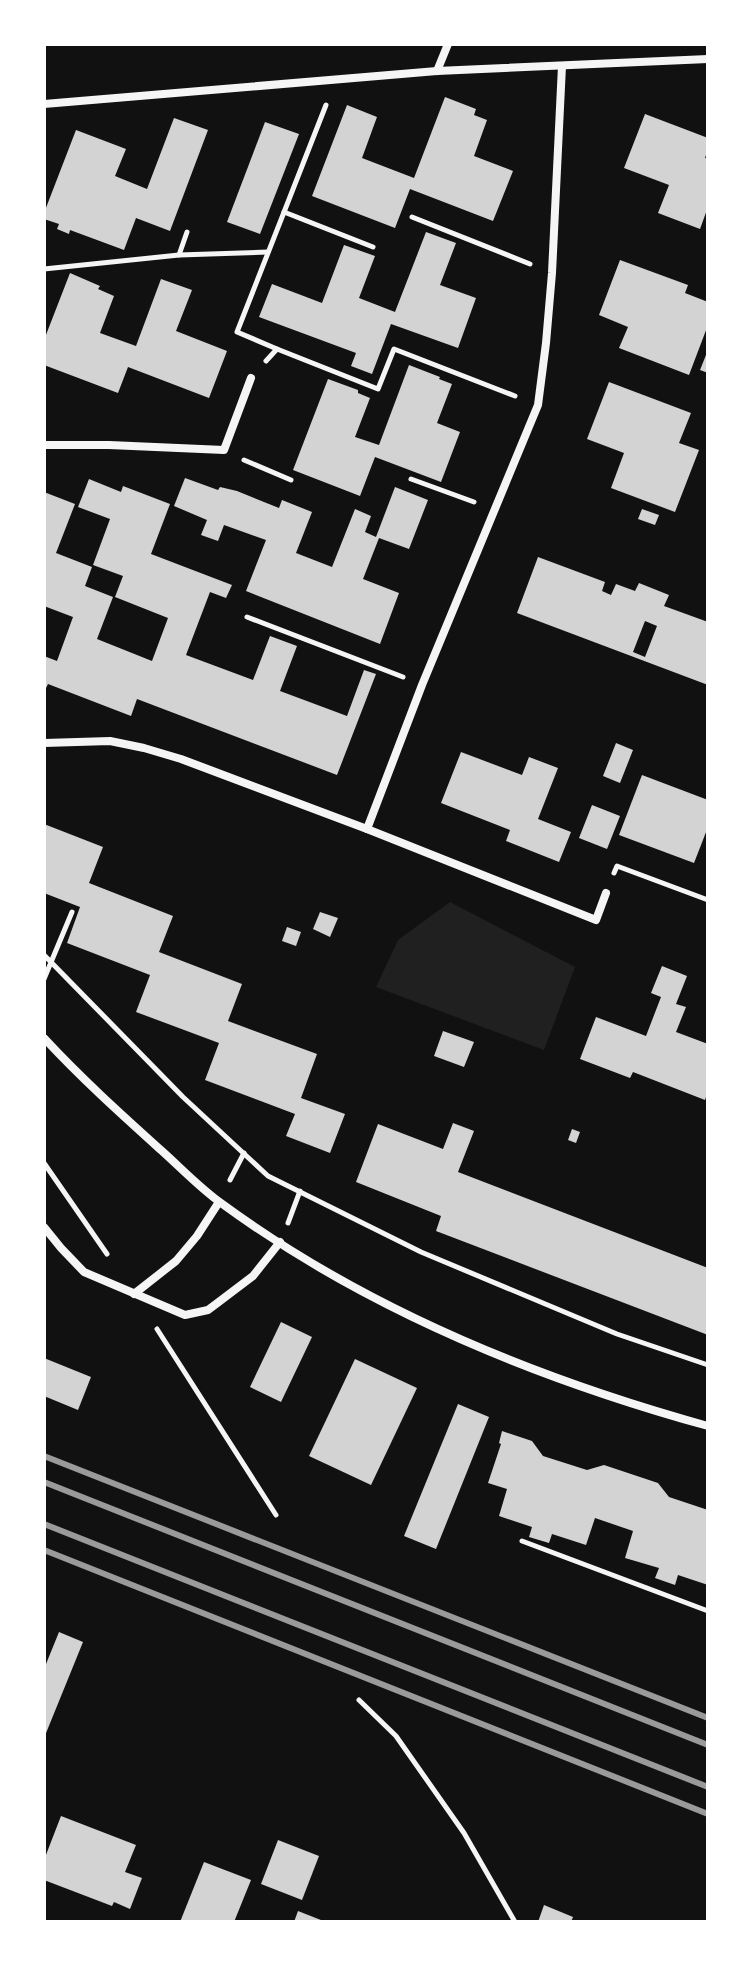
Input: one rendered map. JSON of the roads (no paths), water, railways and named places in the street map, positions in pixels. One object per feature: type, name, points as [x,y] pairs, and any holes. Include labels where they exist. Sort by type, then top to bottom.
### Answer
[{"type":"street","points":[[437,71],[448,44]]},
{"type":"street","points":[[44,104],[437,71],[708,59]]},
{"type":"street","points":[[367,829],[422,685],[538,405],[552,273],[562,66]]},
{"type":"street","points":[[44,445],[224,450],[251,378]]},
{"type":"street","points":[[44,743],[110,741],[181,759],[596,920],[606,893]]},
{"type":"street","points":[[44,1038],[111,1105],[219,1202],[280,1242],[390,1305],[459,1337],[596,1392],[708,1426]]},
{"type":"street","points":[[134,1294],[176,1261],[219,1202]]},
{"type":"street","points":[[44,1227],[84,1272],[185,1315],[208,1310],[253,1276],[280,1242]]},
{"type":"railway","points":[[44,1456],[708,1718]]},
{"type":"railway","points":[[44,1482],[708,1745]]},
{"type":"railway","points":[[44,1524],[708,1787]]},
{"type":"railway","points":[[44,1550],[708,1814]]}]
